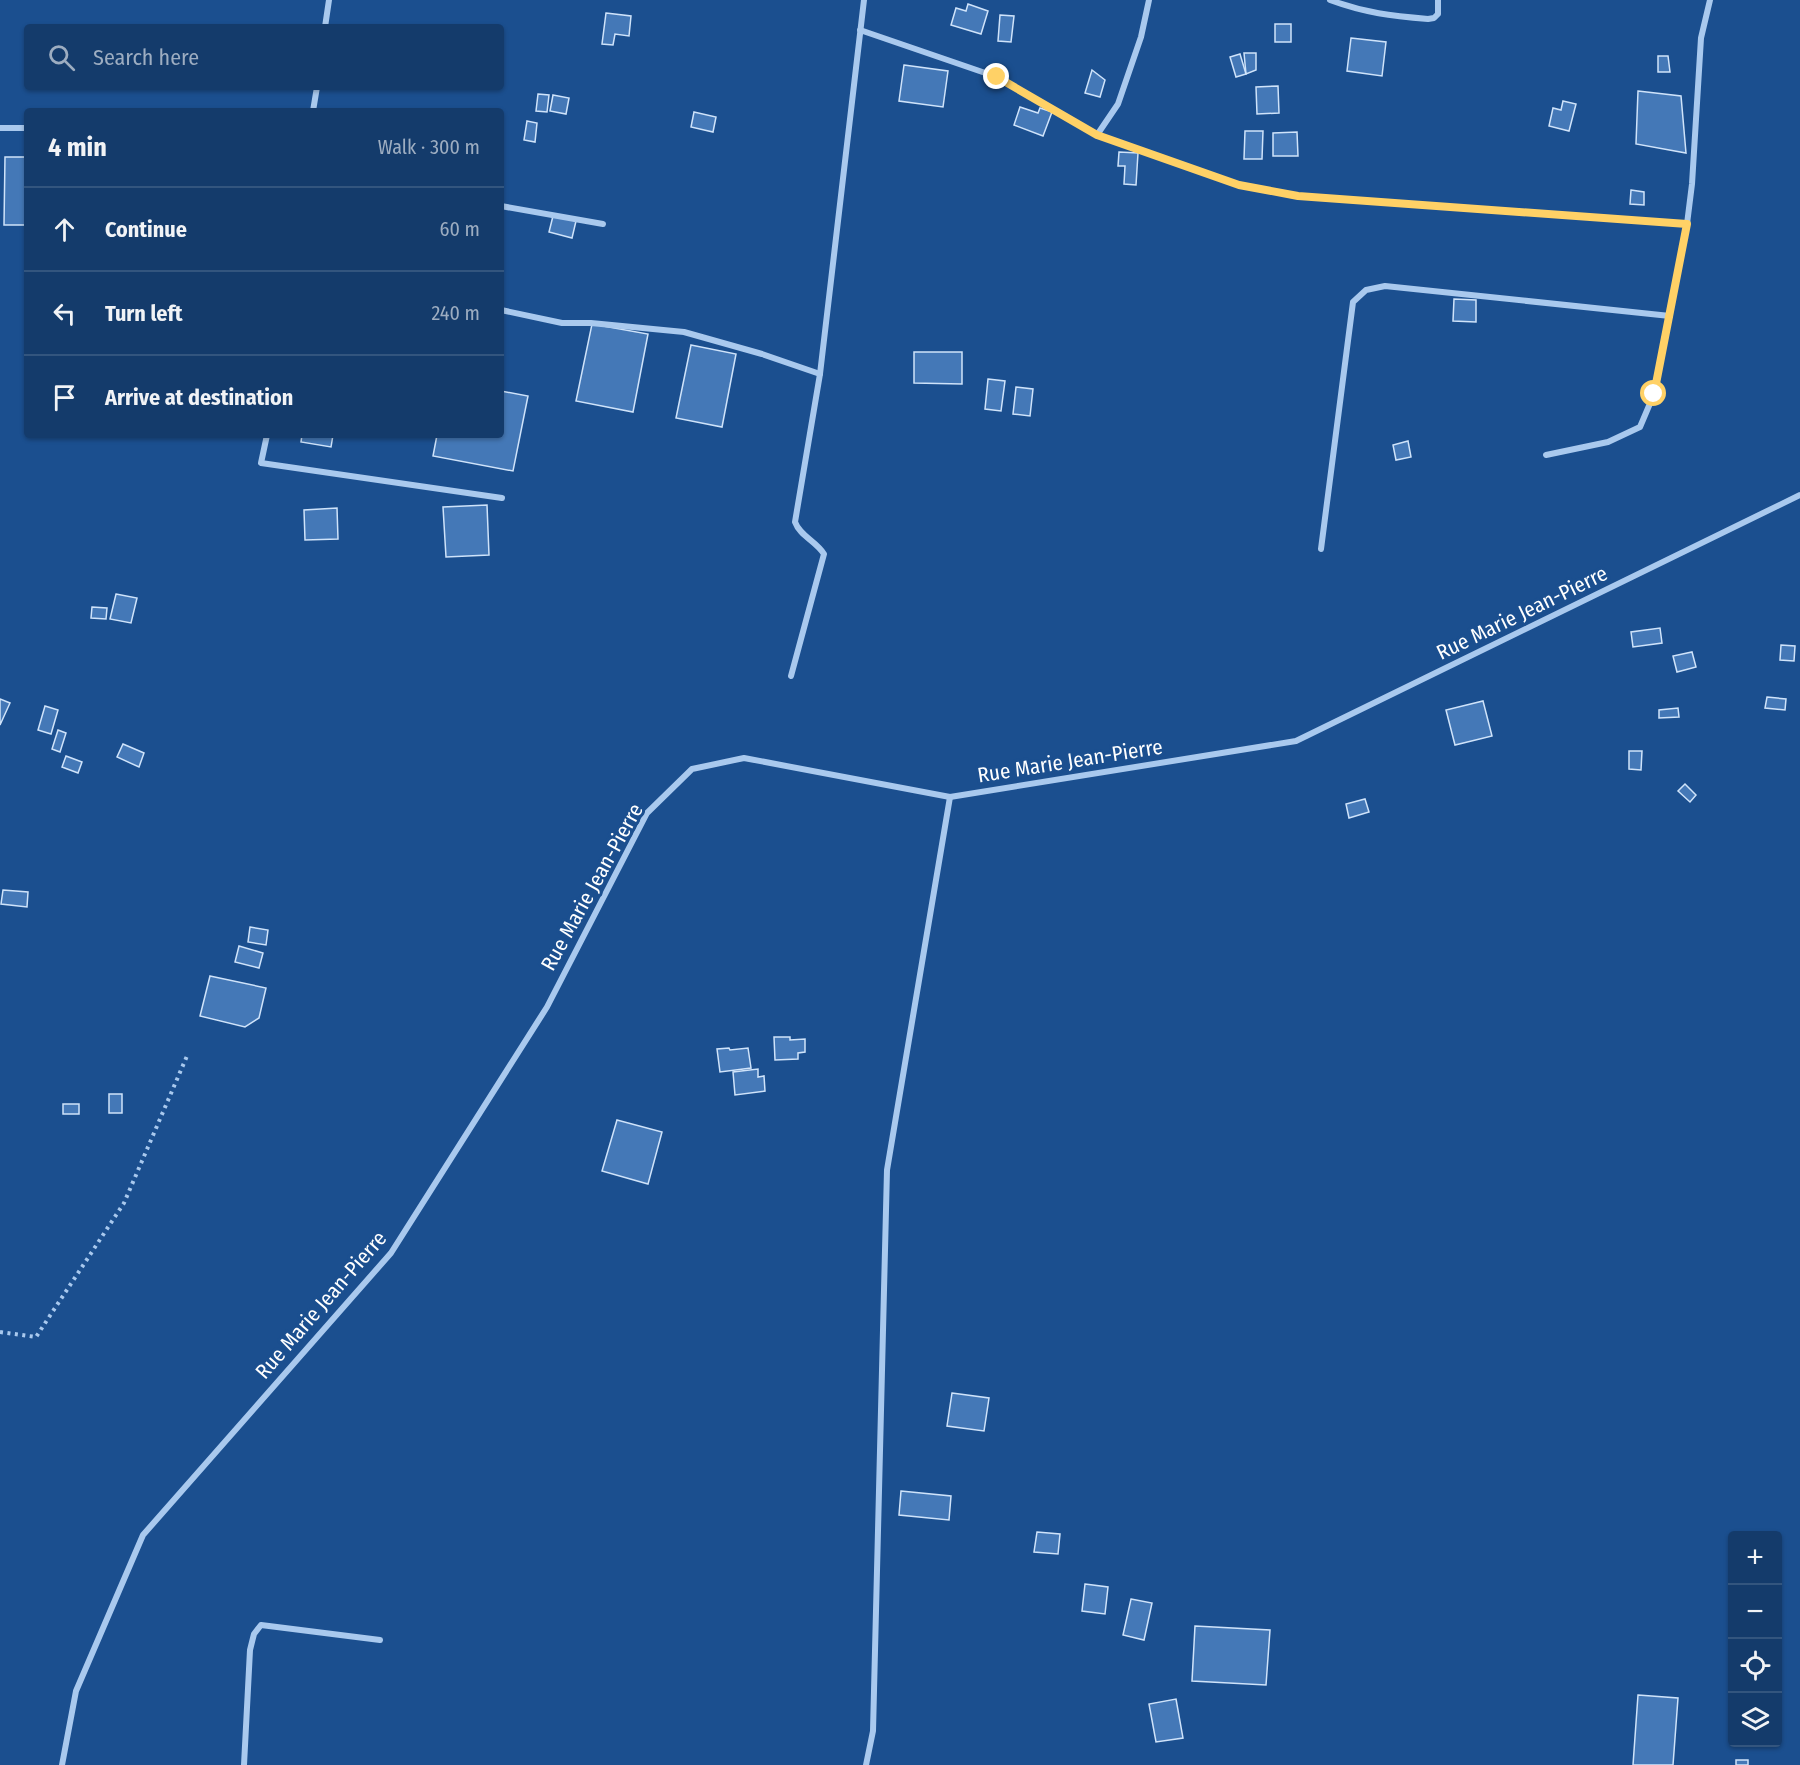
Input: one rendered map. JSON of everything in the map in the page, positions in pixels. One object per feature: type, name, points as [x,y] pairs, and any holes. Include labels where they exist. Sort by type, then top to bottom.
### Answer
[{"type":"street","points":[[325,24],[329,0]]},
{"type":"street","points":[[791,676],[824,554],[819,546],[798,530],[795,522],[820,374],[864,0]]},
{"type":"street","points":[[1097,135],[1118,104],[1141,37],[1149,0]]},
{"type":"street","points":[[1330,0],[1374,14],[1428,19],[1438,14],[1438,0]]},
{"type":"street","points":[[1546,455],[1608,442],[1640,427],[1654,394],[1687,224],[1692,184],[1701,38],[1710,0]]},
{"type":"street","points":[[860,30],[997,77],[1097,135],[1239,185],[1298,196],[1687,224]]},
{"type":"street","points":[[314,108],[316,90]]},
{"type":"street","points":[[0,128],[24,128]]},
{"type":"street","points":[[504,207],[603,224]]},
{"type":"street","points":[[1321,549],[1353,302],[1366,290],[1385,286],[1670,316]]},
{"type":"street","points":[[504,311],[562,323],[591,323],[684,332],[762,354],[820,374]]},
{"type":"street","points":[[266,438],[261,463],[502,498]]},
{"type":"street","name":"Rue Marie Jean-Pierre","points":[[62,1765],[76,1691],[143,1535],[391,1253],[547,1007],[647,813],[692,770],[744,758],[950,797],[1296,741],[1800,495]]},
{"type":"street","points":[[866,1765],[873,1731],[887,1170],[950,797]]},
{"type":"street","points":[[244,1765],[250,1650],[254,1634],[261,1625],[380,1640]]},
{"type":"path","points":[[0,1332],[36,1336],[124,1203],[187,1056]]},
{"type":"building","points":[[968,4],[988,11],[981,34],[951,25],[956,8],[966,11]]},
{"type":"building","points":[[606,13],[631,16],[629,36],[615,34],[613,45],[602,44]]},
{"type":"building","points":[[1000,15],[1014,16],[1011,42],[998,41]]},
{"type":"building","points":[[1275,24],[1291,24],[1291,42],[1275,42]]},
{"type":"building","points":[[1351,38],[1386,42],[1382,76],[1347,71]]},
{"type":"building","points":[[1244,53],[1256,53],[1256,70],[1246,74]]},
{"type":"building","points":[[1240,54],[1246,74],[1236,77],[1230,57]]},
{"type":"building","points":[[1658,56],[1668,56],[1670,72],[1658,72]]},
{"type":"building","points":[[904,65],[948,71],[943,107],[899,101]]},
{"type":"building","points":[[1092,70],[1105,80],[1100,97],[1085,93]]},
{"type":"building","points":[[1278,86],[1279,113],[1257,114],[1256,87]]},
{"type":"building","points":[[1638,91],[1681,96],[1686,153],[1636,144]]},
{"type":"building","points":[[538,94],[549,95],[547,112],[536,111]]},
{"type":"building","points":[[553,95],[569,98],[566,114],[550,111]]},
{"type":"building","points":[[1563,101],[1576,104],[1569,131],[1549,126],[1553,108],[1561,110]]},
{"type":"building","points":[[1020,107],[1038,113],[1040,108],[1052,112],[1043,136],[1014,125]]},
{"type":"building","points":[[694,112],[716,117],[713,132],[691,127]]},
{"type":"building","points":[[527,121],[537,123],[535,142],[524,140]]},
{"type":"building","points":[[1245,131],[1263,131],[1262,159],[1244,159]]},
{"type":"building","points":[[1297,132],[1298,156],[1273,156],[1273,133]]},
{"type":"building","points":[[1119,152],[1138,153],[1136,185],[1124,184],[1125,166],[1118,166]]},
{"type":"building","points":[[5,157],[24,157],[24,225],[4,225]]},
{"type":"building","points":[[1631,190],[1644,192],[1644,205],[1630,204]]},
{"type":"building","points":[[553,216],[576,221],[572,238],[549,232]]},
{"type":"building","points":[[1454,299],[1476,300],[1476,322],[1453,321]]},
{"type":"building","points":[[592,324],[648,334],[633,412],[576,401]]},
{"type":"building","points":[[691,345],[736,354],[722,427],[676,418]]},
{"type":"building","points":[[914,352],[962,352],[962,384],[914,383]]},
{"type":"building","points":[[988,379],[1005,381],[1001,411],[985,409]]},
{"type":"building","points":[[1016,387],[1033,389],[1030,416],[1013,414]]},
{"type":"building","points":[[504,392],[528,396],[513,471],[433,456],[436,438],[504,438]]},
{"type":"building","points":[[302,438],[332,438],[331,447],[301,442]]},
{"type":"building","points":[[1408,441],[1411,457],[1396,460],[1393,445]]},
{"type":"building","points":[[487,505],[489,555],[446,557],[443,507]]},
{"type":"building","points":[[337,508],[338,539],[305,540],[304,510]]},
{"type":"building","points":[[116,594],[137,598],[131,623],[110,619]]},
{"type":"building","points":[[92,607],[107,608],[106,619],[91,618]]},
{"type":"building","points":[[1660,628],[1662,643],[1633,647],[1631,632]]},
{"type":"building","points":[[1781,645],[1795,646],[1794,661],[1780,660]]},
{"type":"building","points":[[1692,652],[1696,667],[1677,672],[1673,656]]},
{"type":"building","points":[[1767,697],[1786,699],[1785,710],[1765,708]]},
{"type":"building","points":[[0,699],[10,703],[0,725]]},
{"type":"building","points":[[1483,701],[1492,736],[1455,745],[1446,710]]},
{"type":"building","points":[[45,706],[58,710],[51,734],[38,730]]},
{"type":"building","points":[[1678,708],[1679,717],[1659,718],[1659,710]]},
{"type":"building","points":[[58,730],[66,733],[60,752],[52,749]]},
{"type":"building","points":[[123,744],[144,753],[139,767],[117,757]]},
{"type":"building","points":[[1629,751],[1642,751],[1641,770],[1629,769]]},
{"type":"building","points":[[66,756],[82,762],[78,773],[62,767]]},
{"type":"building","points":[[1685,784],[1696,795],[1690,802],[1678,791]]},
{"type":"building","points":[[1365,799],[1369,812],[1349,818],[1346,804]]},
{"type":"building","points":[[3,890],[28,892],[27,907],[1,904]]},
{"type":"building","points":[[250,927],[268,930],[266,945],[248,942]]},
{"type":"building","points":[[239,946],[263,953],[259,968],[235,962]]},
{"type":"building","points":[[210,976],[266,988],[259,1018],[245,1027],[200,1016]]},
{"type":"building","points":[[774,1037],[790,1037],[790,1040],[805,1039],[805,1052],[798,1053],[798,1059],[775,1060]]},
{"type":"building","points":[[729,1048],[730,1050],[748,1048],[751,1068],[720,1072],[717,1049]]},
{"type":"building","points":[[758,1069],[758,1077],[764,1076],[765,1091],[735,1095],[733,1072]]},
{"type":"building","points":[[109,1094],[122,1094],[122,1113],[109,1113]]},
{"type":"building","points":[[63,1104],[79,1104],[79,1114],[63,1114]]},
{"type":"building","points":[[617,1120],[662,1132],[648,1184],[602,1171]]},
{"type":"building","points":[[952,1393],[989,1398],[984,1431],[947,1426]]},
{"type":"building","points":[[901,1491],[951,1496],[949,1520],[899,1515]]},
{"type":"building","points":[[1037,1532],[1060,1534],[1058,1554],[1034,1552]]},
{"type":"building","points":[[1085,1584],[1108,1587],[1105,1614],[1082,1611]]},
{"type":"building","points":[[1131,1599],[1152,1603],[1144,1640],[1123,1635]]},
{"type":"building","points":[[1195,1626],[1270,1630],[1266,1685],[1192,1681]]},
{"type":"building","points":[[1638,1695],[1678,1698],[1673,1765],[1633,1765]]},
{"type":"building","points":[[1176,1699],[1183,1738],[1156,1742],[1149,1704]]},
{"type":"building","points":[[1736,1760],[1748,1760],[1748,1765],[1736,1765]]},
{"type":"route","points":[[997,77],[1097,135],[1239,185],[1298,196],[1687,224],[1654,394]]}]
